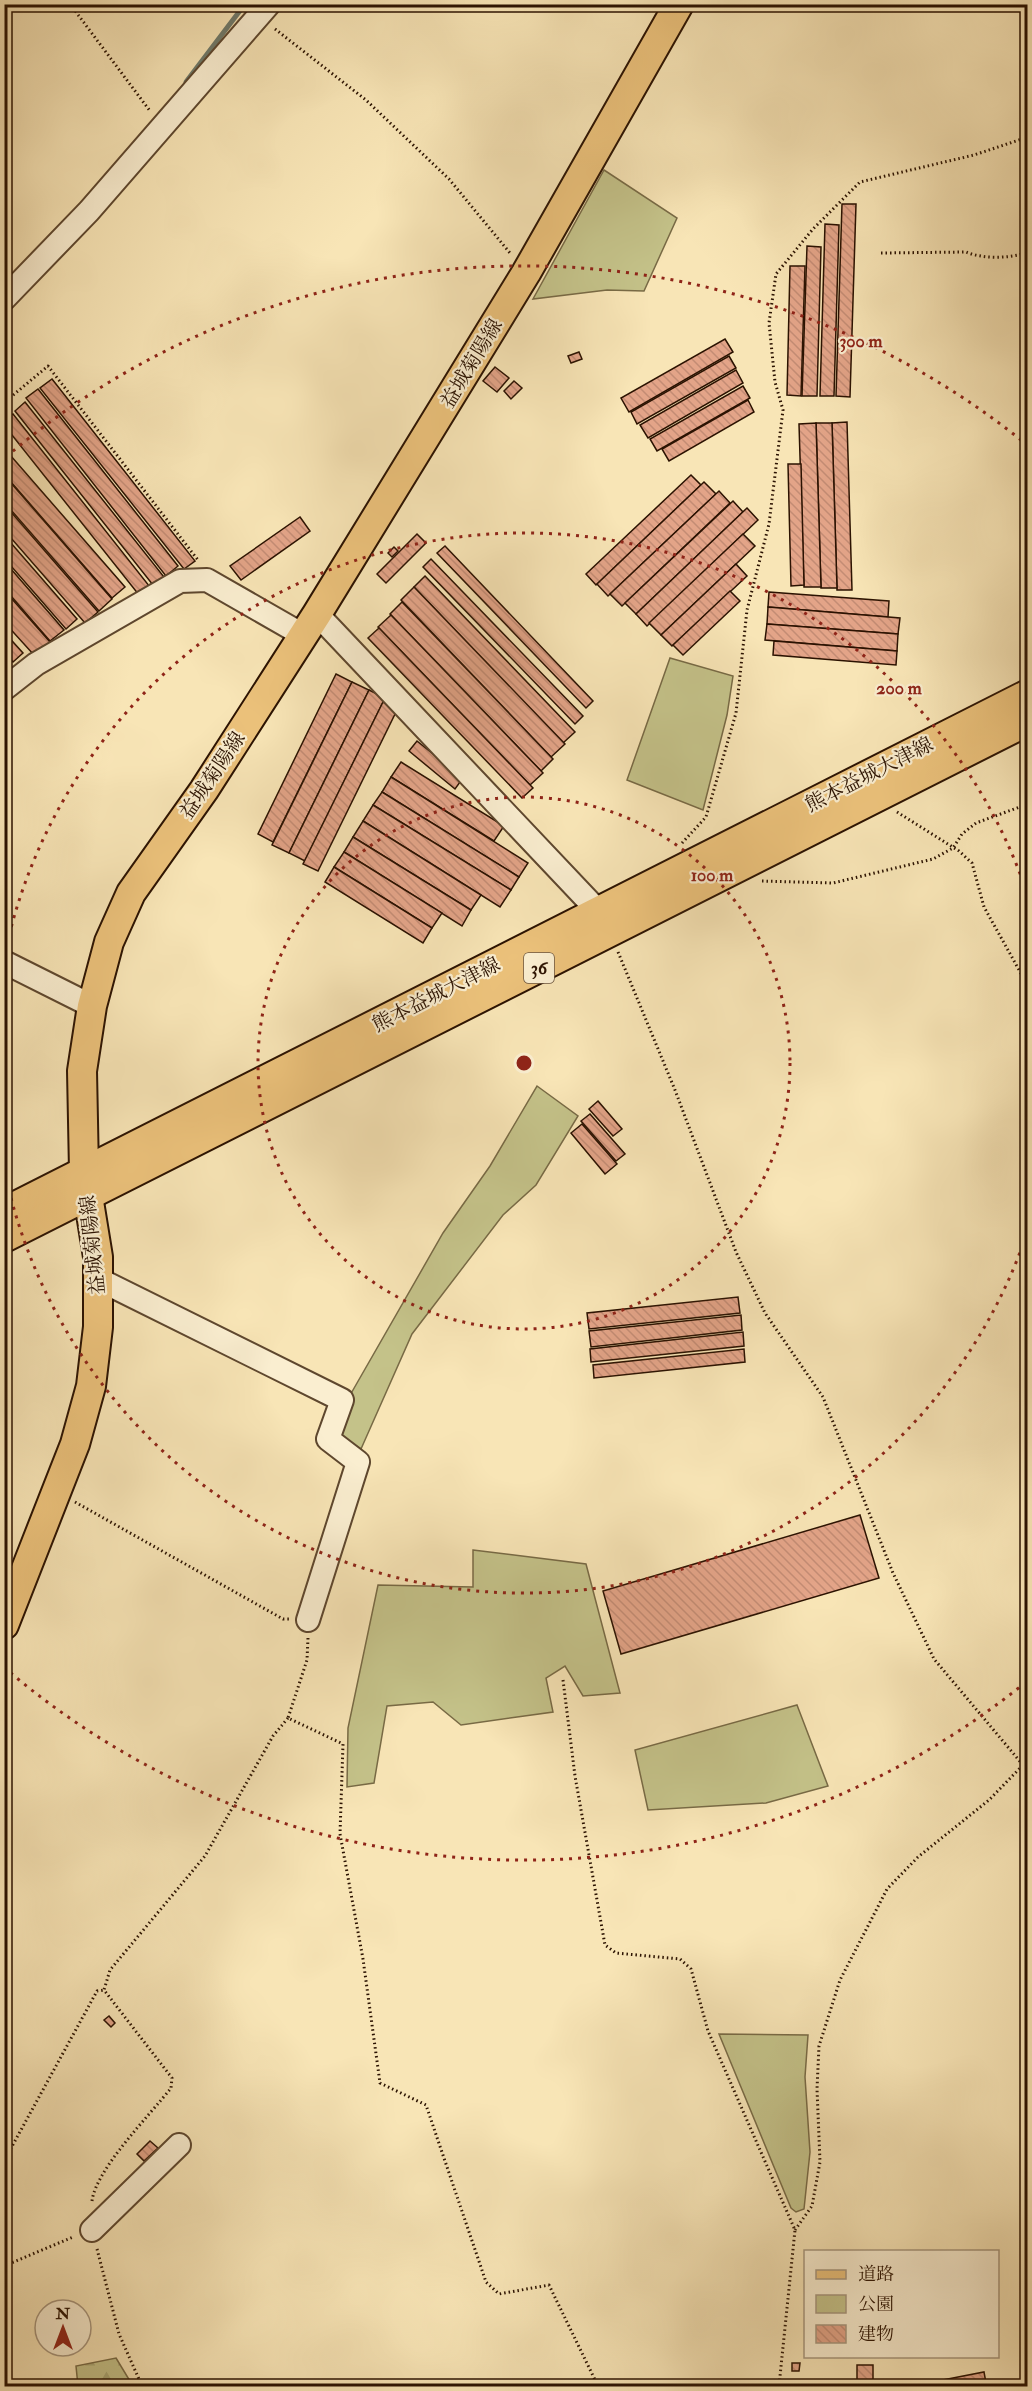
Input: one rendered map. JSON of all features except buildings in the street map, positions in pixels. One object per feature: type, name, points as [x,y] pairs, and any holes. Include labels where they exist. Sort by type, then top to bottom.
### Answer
[{"type":"main road","name":"益城菊陽線","points":[[4,1625],[75,1444],[91,1386],[98,1327],[98,1257],[86,1184],[82,1071],[92,1006],[109,942],[131,893],[204,790],[310,624],[526,273],[679,4]]},
{"type":"main road","name":"熊本益城大津線","points":[[4,1238],[86,1184],[605,922],[1028,694]]},
{"type":"main road","name":"熊本益城大津線","points":[[605,922],[880,796],[1028,721]]},
{"type":"main road","name":"熊本益城大津線","points":[[4,1212],[86,1184]]},
{"type":"street","points":[[4,299],[89,211],[264,11]]},
{"type":"street","points":[[4,689],[36,664],[180,581],[207,580],[310,624],[605,922]]},
{"type":"street","points":[[4,962],[92,1006]]},
{"type":"street","points":[[98,1279],[342,1401],[328,1439],[358,1462],[308,1620]]},
{"type":"street","points":[[92,2230],[178,2145]]},
{"type":"path","points":[[70,4],[163,127]]},
{"type":"path","points":[[264,11],[366,100],[441,171],[526,273]]},
{"type":"path","points":[[675,850],[706,817],[736,713],[747,610],[769,524],[783,410],[775,382],[769,323],[776,274],[813,229],[860,182],[974,155],[1028,137]]},
{"type":"path","points":[[881,253],[966,252],[976,256],[1020,255],[1028,252]]},
{"type":"path","points":[[4,387],[12,396],[48,366],[203,566],[207,580]]},
{"type":"path","points":[[880,796],[902,817],[953,848],[972,863],[984,907],[1028,986]]},
{"type":"path","points":[[758,881],[833,883],[933,858],[953,848],[962,834],[976,823],[1028,804]]},
{"type":"path","points":[[605,922],[736,1252],[765,1313],[823,1397],[893,1573],[934,1659],[1023,1765],[1028,1767]]},
{"type":"path","points":[[55,1491],[283,1618],[308,1620],[307,1660],[288,1718],[273,1736],[205,1856],[110,1970],[104,1990]]},
{"type":"path","points":[[563,1680],[575,1776],[605,1944],[616,1953],[680,1959],[691,1969],[708,2031],[795,2230]]},
{"type":"path","points":[[288,1718],[343,1743],[340,1834],[363,1959],[380,2083],[426,2105],[486,2282],[499,2294],[549,2285],[598,2386]]},
{"type":"path","points":[[778,2386],[795,2230],[812,2206],[820,2162],[817,2089],[819,2046],[840,1980],[887,1889],[918,1857],[989,1800],[1023,1765]]},
{"type":"path","points":[[4,2161],[97,1991],[104,1990]]},
{"type":"path","points":[[104,1990],[172,2078],[171,2088],[107,2167],[93,2192],[92,2230],[118,2334],[142,2386]]},
{"type":"path","points":[[4,2213],[4,2230]]},
{"type":"path","points":[[4,2266],[92,2230]]},
{"type":"green space","points":[[604,170],[677,218],[644,291],[607,290],[533,299]]},
{"type":"green space","points":[[670,658],[733,676],[727,715],[703,810],[627,780]]},
{"type":"green space","points":[[537,1086],[578,1116],[536,1185],[503,1215],[412,1334],[361,1449],[335,1433],[349,1397],[443,1233],[490,1166]]},
{"type":"green space","points":[[473,1550],[586,1564],[620,1693],[583,1696],[565,1666],[546,1678],[553,1712],[461,1725],[433,1702],[387,1706],[374,1783],[347,1787],[348,1728],[378,1585],[473,1587]]},
{"type":"green space","points":[[797,1705],[828,1786],[766,1803],[648,1810],[635,1750]]},
{"type":"green space","points":[[719,2034],[808,2035],[805,2077],[810,2152],[804,2209],[796,2212],[791,2208]]},
{"type":"green space","points":[[116,2358],[133,2386],[78,2386],[76,2366]]},
{"type":"waterway","points":[[186,82],[245,4]]}]
